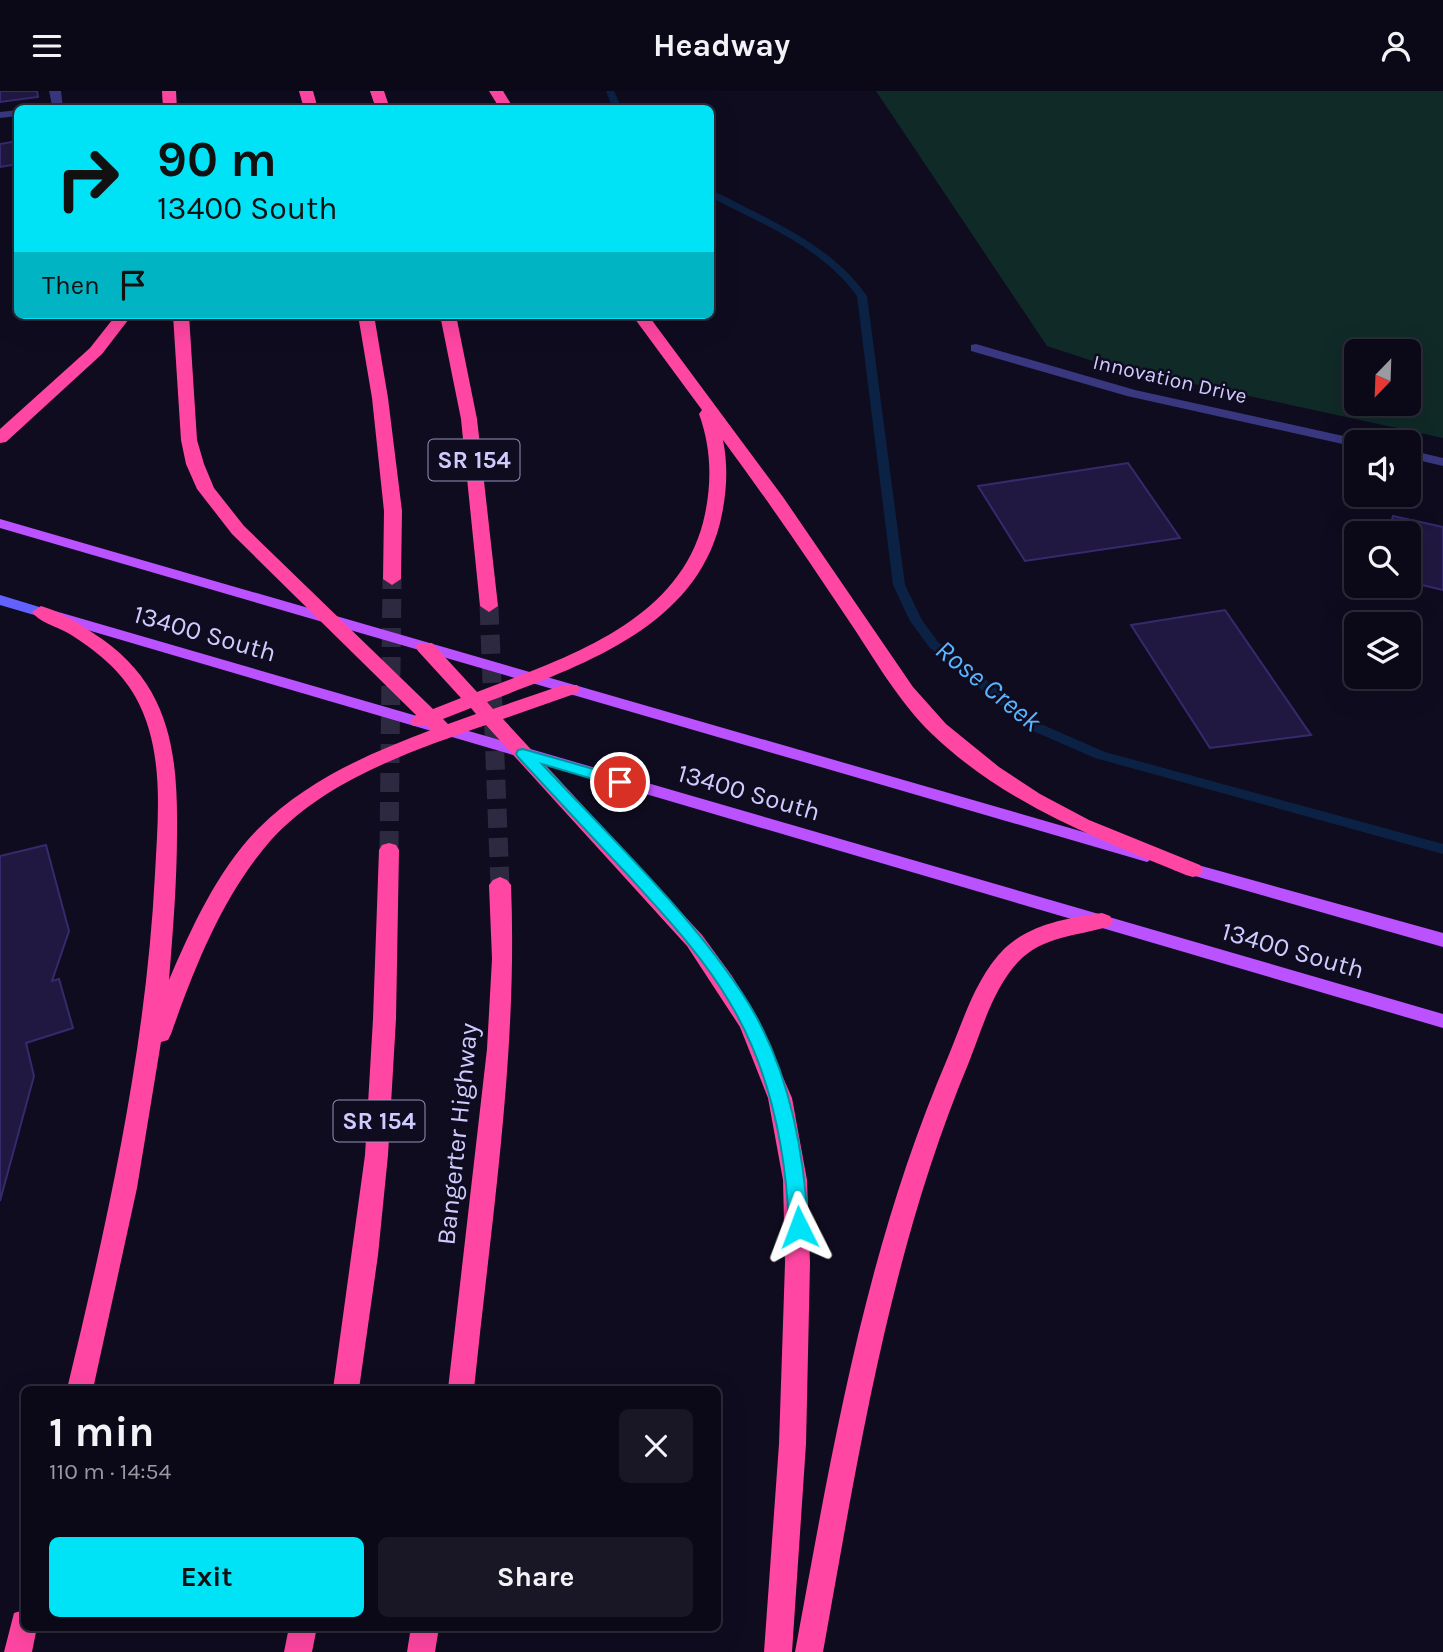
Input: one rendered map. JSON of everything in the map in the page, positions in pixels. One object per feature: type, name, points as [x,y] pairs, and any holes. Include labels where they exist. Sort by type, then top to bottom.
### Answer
[{"type":"highway","points":[[0,438],[96,351],[121,319]]},
{"type":"highway","points":[[181,319],[189,440],[195,464],[206,489],[238,530],[435,725]]},
{"type":"highway","name":"SR 154","points":[[367,319],[380,398],[393,511],[392,579]]},
{"type":"highway","name":"SR 154","points":[[449,319],[469,419],[489,606]]},
{"type":"highway","points":[[643,319],[777,501],[906,691],[939,729],[992,772],[1033,799],[1082,825],[1194,870]]},
{"type":"highway","points":[[147,1072],[180,982],[208,922],[244,859],[266,834],[311,796],[474,700],[580,659],[622,637],[664,604],[693,568],[711,530],[719,479],[712,430],[698,393]]},
{"type":"highway","points":[[41,612],[71,626],[118,662],[142,692],[162,735],[167,764],[166,878],[147,1072],[81,1386]]},
{"type":"highway","points":[[425,647],[678,920],[706,954],[736,998],[760,1046],[779,1097],[796,1182],[799,1227],[796,1419],[778,1652]]},
{"type":"highway","points":[[435,725],[491,718],[570,689]]},
{"type":"highway","name":"SR 154","points":[[346,1386],[364,1271],[379,1122],[387,990],[388,850]]},
{"type":"highway","name":"Bangerter Highway","points":[[461,1386],[498,1049],[503,959],[500,885]]},
{"type":"highway","points":[[809,1652],[863,1364],[886,1263],[913,1171],[946,1086],[998,973],[1011,956],[1050,931],[1102,921]]},
{"type":"highway","points":[[18,1652],[22,1631]]},
{"type":"highway","points":[[298,1652],[302,1631]]},
{"type":"highway","points":[[421,1652],[424,1631]]},
{"type":"main road","name":"13400 South","points":[[0,523],[1443,940]]},
{"type":"main road","name":"13400 South","points":[[0,600],[1443,1021]]},
{"type":"street","name":"Innovation Drive","points":[[976,348],[1107,386],[1344,440]]},
{"type":"street","points":[[1421,457],[1443,462]]},
{"type":"green space","points":[[876,91],[1443,91],[1443,438],[1421,433],[1421,430],[1406,430],[1346,417],[1421,417],[1421,339],[1344,339],[1344,417],[1102,364],[1047,346]]},
{"type":"building","points":[[0,91],[37,91],[38,97],[0,102]]},
{"type":"building","points":[[14,142],[14,165],[0,167],[0,144]]},
{"type":"building","points":[[1128,463],[1180,538],[1025,561],[978,486]]},
{"type":"building","points":[[1393,516],[1416,521],[1392,521]]},
{"type":"building","points":[[1421,522],[1443,527],[1443,590],[1421,585]]},
{"type":"building","points":[[1225,610],[1311,735],[1210,748],[1131,625]]},
{"type":"building","points":[[46,845],[69,931],[52,981],[59,979],[73,1028],[26,1043],[34,1076],[0,1201],[0,856]]},
{"type":"waterway","name":"Rose Creek","points":[[610,91],[616,105]]},
{"type":"waterway","name":"Rose Creek","points":[[714,195],[815,250],[850,279],[862,296],[899,585],[916,621],[934,645],[1038,728],[1100,755],[1443,849]]},
{"type":"tunnel","points":[[389,850],[392,579]]},
{"type":"tunnel","points":[[489,606],[500,885]]},
{"type":"route","points":[[620,782],[523,754],[678,920],[706,954],[736,998],[760,1046],[779,1097],[796,1182],[799,1227]]}]
